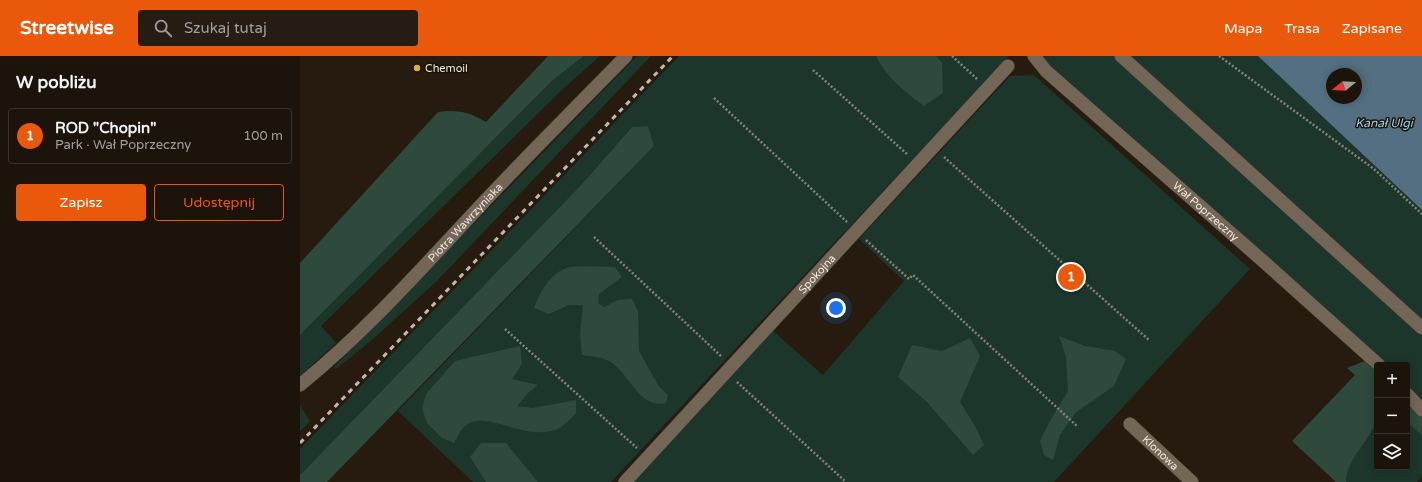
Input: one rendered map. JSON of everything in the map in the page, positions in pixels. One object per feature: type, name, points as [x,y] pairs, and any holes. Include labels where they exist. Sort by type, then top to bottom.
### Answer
[{"type":"street","name":"Piotra Wawrzyniaka","points":[[300,384],[325,364],[398,295],[499,186],[626,56]]},
{"type":"street","name":"Wał Poprzeczny","points":[[1034,56],[1046,71],[1377,362]]},
{"type":"street","points":[[1121,56],[1422,328]]},
{"type":"street","name":"Spokojna","points":[[625,482],[1008,66]]},
{"type":"street","points":[[1410,397],[1422,410]]},
{"type":"street","name":"Klonowa","points":[[1130,424],[1192,482]]},
{"type":"path","points":[[952,56],[988,89]]},
{"type":"path","points":[[1219,56],[1374,169],[1422,214]]},
{"type":"path","points":[[813,70],[918,164]]},
{"type":"path","points":[[714,98],[909,279],[913,275],[1078,427]]},
{"type":"path","points":[[933,148],[1149,340]]},
{"type":"path","points":[[594,237],[846,482]]},
{"type":"path","points":[[506,329],[647,458]]},
{"type":"green space","points":[[548,56],[584,56],[553,80],[300,335],[300,263],[438,112],[463,112],[486,122]]},
{"type":"green space","points":[[584,56],[600,56],[563,89],[321,326],[336,343],[300,376],[300,335],[553,80]]},
{"type":"green space","points":[[637,56],[651,56],[437,281],[373,339],[336,369],[334,367]]},
{"type":"green space","points":[[679,56],[1009,56],[611,482],[473,482],[398,411],[654,146],[648,126],[632,127],[582,184],[300,475],[300,449]]},
{"type":"green space","points":[[876,56],[936,56],[942,63],[943,93],[924,106],[891,78],[880,64]]},
{"type":"green space","points":[[1040,56],[1258,56],[1422,210],[1422,410],[1410,397],[1410,362],[1376,362],[1046,71]]},
{"type":"green space","points":[[1034,75],[1250,269],[1054,482],[634,482],[773,331],[823,375],[904,281],[859,239],[1010,76]]},
{"type":"green space","points":[[648,126],[654,146],[327,482],[300,482],[300,475],[582,184],[632,127]]},
{"type":"green space","points":[[582,266],[615,267],[622,277],[599,294],[598,303],[604,307],[618,300],[632,299],[638,311],[639,351],[658,385],[668,395],[666,403],[657,404],[642,396],[623,374],[609,361],[582,355],[580,335],[583,305],[569,305],[549,314],[534,308],[546,285],[560,271],[570,267]]},
{"type":"green space","points":[[1059,336],[1085,346],[1115,351],[1126,359],[1114,386],[1075,413],[1060,435],[1053,460],[1044,455],[1040,441],[1068,391],[1066,357]]},
{"type":"green space","points":[[970,338],[980,356],[960,402],[975,426],[984,445],[973,455],[926,401],[898,377],[912,345],[942,351]]},
{"type":"green space","points":[[520,346],[522,364],[512,379],[538,385],[528,393],[517,406],[533,408],[576,400],[576,413],[565,424],[549,432],[535,432],[484,421],[473,422],[464,427],[454,443],[442,438],[427,423],[422,408],[426,394],[455,361]]},
{"type":"green space","points":[[1367,360],[1374,367],[1374,426],[1350,465],[1346,482],[1336,482],[1292,441],[1355,375],[1347,368]]},
{"type":"green space","points":[[1410,403],[1422,415],[1422,435],[1410,425]]},
{"type":"green space","points":[[300,405],[310,421],[300,431]]},
{"type":"green space","points":[[1374,425],[1374,470],[1410,470],[1410,425],[1422,435],[1422,477],[1417,482],[1346,482],[1349,466],[1362,442]]},
{"type":"green space","points":[[481,443],[506,443],[538,482],[486,482],[470,457]]},
{"type":"water","name":"Kanał Ulgi","points":[[1258,56],[1422,56],[1422,210]]},
{"type":"railway","points":[[300,443],[673,56]]},
{"type":"place","name":"Chemoil","points":[[417,68]]},
{"type":"place","name":"ROD \"Chopin\"","points":[[1071,277]]}]
